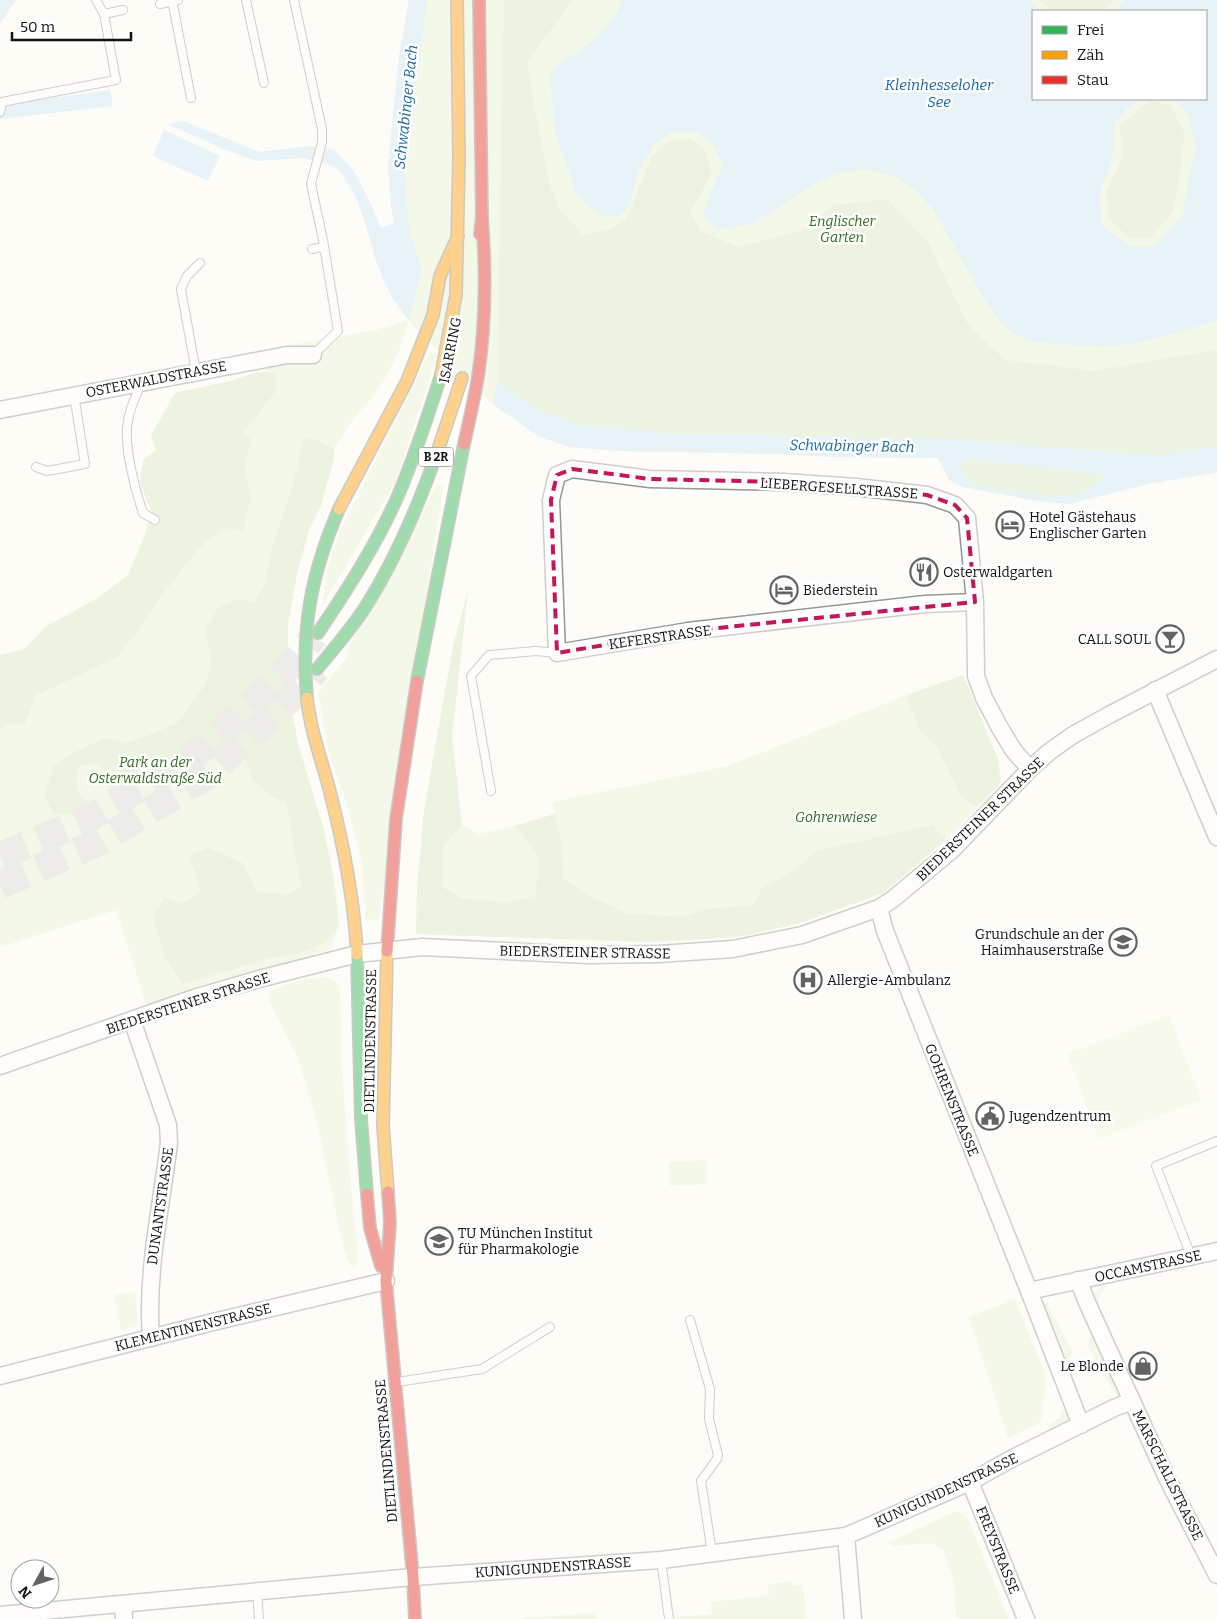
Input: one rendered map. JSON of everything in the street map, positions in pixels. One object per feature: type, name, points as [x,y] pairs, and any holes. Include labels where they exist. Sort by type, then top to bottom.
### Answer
[{"type":"main road","name":"ISARRING","points":[[318,633],[344,595],[376,540],[397,498],[426,423],[444,366],[456,294],[460,156],[457,0]]},
{"type":"main road","name":"ISARRING","points":[[473,314],[482,217],[479,0]]},
{"type":"main road","name":"DIETLINDENSTRASSE","points":[[414,1619],[413,1577],[386,1281],[390,1223],[383,1126],[387,951],[396,819],[405,753],[424,640],[478,377],[484,311],[485,256],[482,217]]},
{"type":"main road","name":"DIETLINDENSTRASSE","points":[[386,1281],[370,1228],[360,1109],[355,916],[349,877],[329,788],[310,719],[305,674],[305,635],[318,566],[330,530],[343,500],[407,381],[433,315],[440,276],[458,236]]},
{"type":"main road","name":"ISARRING","points":[[317,669],[365,606],[395,554],[418,506],[447,426],[464,371]]},
{"type":"street","name":"OSTERWALDSTRASSE","points":[[0,410],[287,355],[313,355]]},
{"type":"street","name":"LIEBERGESELLSTRASSE","points":[[558,652],[551,500],[557,475],[572,470],[650,478],[784,482],[927,494],[955,505],[967,518],[975,602],[976,676],[984,698],[1000,728],[1014,751],[1030,769]]},
{"type":"street","name":"KEFERSTRASSE","points":[[558,652],[688,632],[925,604],[975,602]]},
{"type":"street","name":"BIEDERSTEINER STRASSE","points":[[0,1066],[194,998],[357,954],[422,947],[588,954],[659,954],[734,949],[802,935],[879,908],[901,893],[952,850],[1030,769],[1049,752],[1073,735],[1217,659]]},
{"type":"street","points":[[1156,690],[1217,837]]},
{"type":"street","name":"GOHRENSTRASSE","points":[[879,908],[885,931],[1030,1291],[1081,1424]]},
{"type":"street","name":"DUNANTSTRASSE","points":[[132,1020],[168,1125],[169,1134],[167,1161],[152,1260],[149,1317],[151,1338]]},
{"type":"street","name":"OCCAMSTRASSE","points":[[1030,1291],[1217,1251]]},
{"type":"street","name":"MARSCHALLSTRASSE","points":[[1078,1280],[1088,1307],[1168,1480],[1217,1575]]},
{"type":"street","name":"KLEMENTINENSTRASSE","points":[[0,1376],[386,1281]]},
{"type":"street","name":"KUNIGUNDENSTRASSE","points":[[0,1615],[123,1611],[257,1592],[413,1577],[661,1560],[846,1536],[970,1482],[1081,1424],[1132,1401]]},
{"type":"street","name":"FREYSTRASSE","points":[[970,1482],[1026,1619]]},
{"type":"street","points":[[846,1536],[853,1619]]},
{"type":"lane","points":[[0,112],[2,102],[116,80],[104,14],[96,0]]},
{"type":"lane","points":[[160,4],[174,0],[191,98]]},
{"type":"lane","points":[[246,0],[264,84]]},
{"type":"lane","points":[[294,0],[322,129],[322,142],[311,184],[338,331],[313,355]]},
{"type":"lane","points":[[104,14],[123,10]]},
{"type":"lane","points":[[312,249],[324,247]]},
{"type":"lane","points":[[196,372],[181,289],[187,276],[200,263]]},
{"type":"lane","points":[[142,382],[127,422],[126,438],[137,496],[143,513],[155,520]]},
{"type":"lane","points":[[36,468],[47,471],[85,464],[74,395]]},
{"type":"lane","name":"KEFERSTRASSE","points":[[492,791],[471,676],[489,655],[536,651],[558,652]]},
{"type":"lane","points":[[1191,1256],[1156,1166],[1217,1141]]},
{"type":"lane","points":[[690,1320],[710,1389],[709,1418],[718,1455],[701,1480],[712,1554]]},
{"type":"lane","points":[[395,1382],[482,1369],[550,1327]]},
{"type":"lane","points":[[661,1560],[669,1619]]},
{"type":"lane","points":[[257,1592],[259,1619]]},
{"type":"highlighted area","points":[[572,469],[650,479],[784,482],[927,495],[955,505],[967,518],[975,602],[688,631],[557,653],[551,500],[557,475]]},
{"type":"green space","name":"Englischer Garten","points":[[409,0],[1217,0],[1217,472],[1144,485],[1069,504],[1038,501],[963,487],[949,480],[938,458],[621,451],[570,447],[540,437],[494,405],[408,320],[395,300],[375,256],[368,232],[394,223],[388,165],[399,56]]},
{"type":"green space","points":[[504,0],[573,0],[527,62],[547,175],[558,207],[583,235],[609,230],[626,220],[652,156],[669,141],[692,139],[706,152],[712,174],[690,212],[700,231],[738,247],[801,231],[834,205],[887,199],[928,242],[967,323],[1005,360],[1094,371],[1217,350],[1217,446],[1158,455],[936,438],[676,434],[583,425],[537,409],[497,382]]},
{"type":"green space","points":[[1040,0],[1113,0],[1105,10],[1050,10]]},
{"type":"green space","points":[[1150,100],[1171,106],[1185,135],[1174,210],[1150,238],[1131,239],[1108,218],[1107,191],[1122,158],[1120,126]]},
{"type":"green space","name":"Park an der Osterwaldstraße Süd","points":[[408,320],[400,349],[386,377],[371,399],[353,419],[334,449],[334,458],[321,506],[309,530],[297,573],[288,624],[288,688],[293,717],[298,744],[323,827],[335,883],[339,926],[331,949],[147,1007],[116,910],[0,947],[0,687],[103,632],[280,347],[376,330]]},
{"type":"green space","points":[[430,352],[437,355],[396,481],[322,606],[327,571],[340,531]]},
{"type":"green space","points":[[257,372],[277,373],[275,392],[243,431],[251,440],[245,468],[251,498],[243,531],[224,528],[205,542],[178,574],[119,656],[36,695],[25,724],[12,723],[0,729],[0,655],[25,649],[45,627],[98,598],[128,575],[145,535],[151,510],[140,483],[143,460],[156,450],[151,435],[175,393],[230,381]]},
{"type":"green space","points":[[304,437],[318,440],[334,449],[334,458],[321,506],[309,530],[297,573],[288,624],[288,689],[298,744],[323,827],[330,858],[339,926],[326,942],[303,952],[266,959],[182,984],[165,958],[152,915],[165,898],[180,904],[201,892],[189,856],[208,848],[243,863],[258,893],[288,894],[302,887],[286,803],[271,796],[253,781],[245,758],[235,763],[224,751],[206,763],[195,766],[183,764],[175,760],[162,767],[145,764],[137,779],[123,789],[108,787],[108,774],[97,762],[78,767],[76,785],[81,797],[93,803],[80,815],[53,814],[44,794],[53,767],[75,752],[105,738],[128,743],[176,724],[205,685],[211,664],[206,629],[218,608],[237,599],[253,602],[264,586],[273,546],[294,481]]},
{"type":"green space","points":[[966,459],[1101,474],[1102,477],[1097,485],[1085,492],[1070,496],[1050,496],[979,485],[972,482],[961,471],[961,465]]},
{"type":"green space","points":[[437,485],[443,486],[379,919],[366,920],[361,859],[348,809],[328,749],[318,693],[348,657],[349,646]]},
{"type":"green space","name":"Gohrenwiese","points":[[468,590],[452,737],[462,825],[478,834],[515,826],[554,814],[553,802],[728,766],[907,695],[963,675],[998,759],[1001,783],[945,841],[883,893],[797,924],[737,937],[649,942],[416,934],[417,890],[424,811],[453,646]]},
{"type":"green space","points":[[468,590],[452,737],[462,825],[443,846],[442,887],[461,898],[506,903],[536,896],[538,855],[515,826],[555,814],[561,839],[563,878],[585,894],[627,913],[684,917],[707,909],[754,905],[762,888],[797,869],[816,851],[933,825],[945,841],[883,893],[797,924],[737,937],[649,942],[416,934],[417,890],[424,811],[453,646]]},
{"type":"green space","points":[[963,675],[998,759],[1001,783],[978,807],[962,797],[935,744],[919,730],[907,695]]},
{"type":"green space","points":[[324,977],[336,981],[340,988],[341,1054],[358,1261],[354,1267],[349,1262],[343,1245],[316,1118],[301,1068],[296,1054],[268,999],[270,991],[300,980]]},
{"type":"green space","points":[[1169,1015],[1201,1100],[1099,1139],[1067,1054]]},
{"type":"green space","points":[[706,1160],[707,1184],[670,1186],[669,1162]]},
{"type":"green space","points":[[1104,1284],[1106,1289],[1098,1298],[1101,1310],[1096,1312],[1094,1296],[1097,1290]]},
{"type":"green space","points":[[135,1292],[138,1326],[121,1330],[114,1295]]},
{"type":"green space","points":[[1015,1299],[1044,1371],[1045,1392],[1041,1420],[1038,1424],[1008,1438],[969,1317]]},
{"type":"green space","points":[[1046,1301],[1072,1351],[1066,1368],[1043,1307]]},
{"type":"green space","points":[[1092,1329],[1122,1396],[1118,1399],[1088,1346]]},
{"type":"green space","points":[[1069,1406],[1068,1420],[1052,1433],[1048,1425],[1058,1420],[1062,1410]]},
{"type":"green space","points":[[956,1511],[964,1514],[969,1521],[1009,1619],[957,1619],[953,1580],[943,1549],[932,1543],[893,1546],[888,1543]]},
{"type":"green space","points":[[791,1581],[792,1585],[803,1585],[806,1619],[675,1619],[674,1617],[712,1614],[710,1602],[769,1596],[768,1584]]},
{"type":"green space","points":[[596,1613],[596,1619],[514,1619]]},
{"type":"water","points":[[0,0],[16,0],[0,24]]},
{"type":"water","name":"Schwabinger Bach","points":[[409,0],[427,0],[404,160],[409,232],[422,269],[408,320],[393,299],[383,279],[356,197],[339,170],[330,165],[304,158],[256,161],[167,124],[183,121],[260,152],[307,146],[334,150],[353,170],[381,228],[394,223],[388,165],[399,56]]},
{"type":"water","name":"Kleinhesseloher See","points":[[623,0],[1029,0],[1040,10],[1032,10],[1032,100],[1140,100],[1126,110],[1114,124],[1111,165],[1100,190],[1101,225],[1131,247],[1153,247],[1183,215],[1196,149],[1189,116],[1176,100],[1207,100],[1207,10],[1116,10],[1124,0],[1217,0],[1217,321],[1136,343],[1097,347],[1035,342],[1012,333],[1001,323],[984,299],[933,209],[913,188],[892,175],[865,169],[837,174],[812,185],[752,224],[717,229],[703,215],[723,165],[713,145],[699,132],[672,131],[654,144],[639,171],[628,207],[620,216],[604,216],[589,207],[577,194],[555,132],[550,77],[559,62],[576,54],[597,37],[617,13]]},
{"type":"water","points":[[110,90],[113,106],[0,119],[0,105]]},
{"type":"water","points":[[164,130],[220,156],[208,181],[153,156]]},
{"type":"water","name":"Schwabinger Bach","points":[[497,382],[537,409],[583,425],[676,434],[936,438],[1158,455],[1217,446],[1217,472],[1144,485],[1069,504],[1038,501],[963,487],[949,480],[938,458],[621,451],[570,447],[540,437],[494,405]],"holes":[[[966,459],[1101,474],[1102,477],[1097,485],[1085,492],[1070,496],[1050,496],[980,485],[965,477],[961,471],[961,465]]]},
{"type":"tunnel","points":[[0,856],[86,820],[192,757],[279,678],[315,636]]},
{"type":"tunnel","points":[[0,885],[97,843],[206,776],[292,697],[317,669]]},
{"type":"traffic: fast","points":[[318,633],[361,567],[389,516],[415,452],[441,375]]},
{"type":"traffic: fast","points":[[417,681],[464,444]]},
{"type":"traffic: fast","points":[[317,669],[361,614],[388,569],[415,510],[438,450]]},
{"type":"traffic: fast","points":[[307,698],[306,648],[310,602],[321,556],[339,509]]},
{"type":"traffic: fast","points":[[357,954],[361,1119],[367,1194]]},
{"type":"traffic: slow","points":[[441,375],[456,295],[459,156],[457,0]]},
{"type":"traffic: slow","points":[[339,509],[407,381],[433,315],[440,276],[458,236]]},
{"type":"traffic: slow","points":[[438,450],[462,378]]},
{"type":"traffic: slow","points":[[307,698],[313,732],[329,788],[343,849],[351,891],[357,954]]},
{"type":"traffic: slow","points":[[387,951],[383,1126],[388,1192]]},
{"type":"traffic: jam","points":[[479,0],[482,217],[480,234]]},
{"type":"traffic: jam","points":[[464,444],[478,377],[483,337],[485,277],[482,217]]},
{"type":"traffic: jam","points":[[387,951],[396,819],[417,681]]},
{"type":"traffic: jam","points":[[388,1192],[390,1223],[386,1281],[413,1577],[415,1619]]},
{"type":"traffic: jam","points":[[367,1194],[370,1228],[381,1266]]},
{"type":"place","name":"Hotel Gästehaus Englischer Garten","points":[[1010,525]]},
{"type":"place","name":"Osterwaldgarten","points":[[924,572]]},
{"type":"place","name":"Biederstein","points":[[784,590]]},
{"type":"place","name":"CALL SOUL","points":[[1170,639]]},
{"type":"place","name":"Grundschule an der Haimhauserstraße","points":[[1123,942]]},
{"type":"place","name":"Allergie-Ambulanz","points":[[808,980]]},
{"type":"place","name":"Jugendzentrum","points":[[990,1116]]},
{"type":"place","name":"TU München Institut für Pharmakologie","points":[[439,1241]]},
{"type":"place","name":"Le Blonde","points":[[1143,1366]]}]
